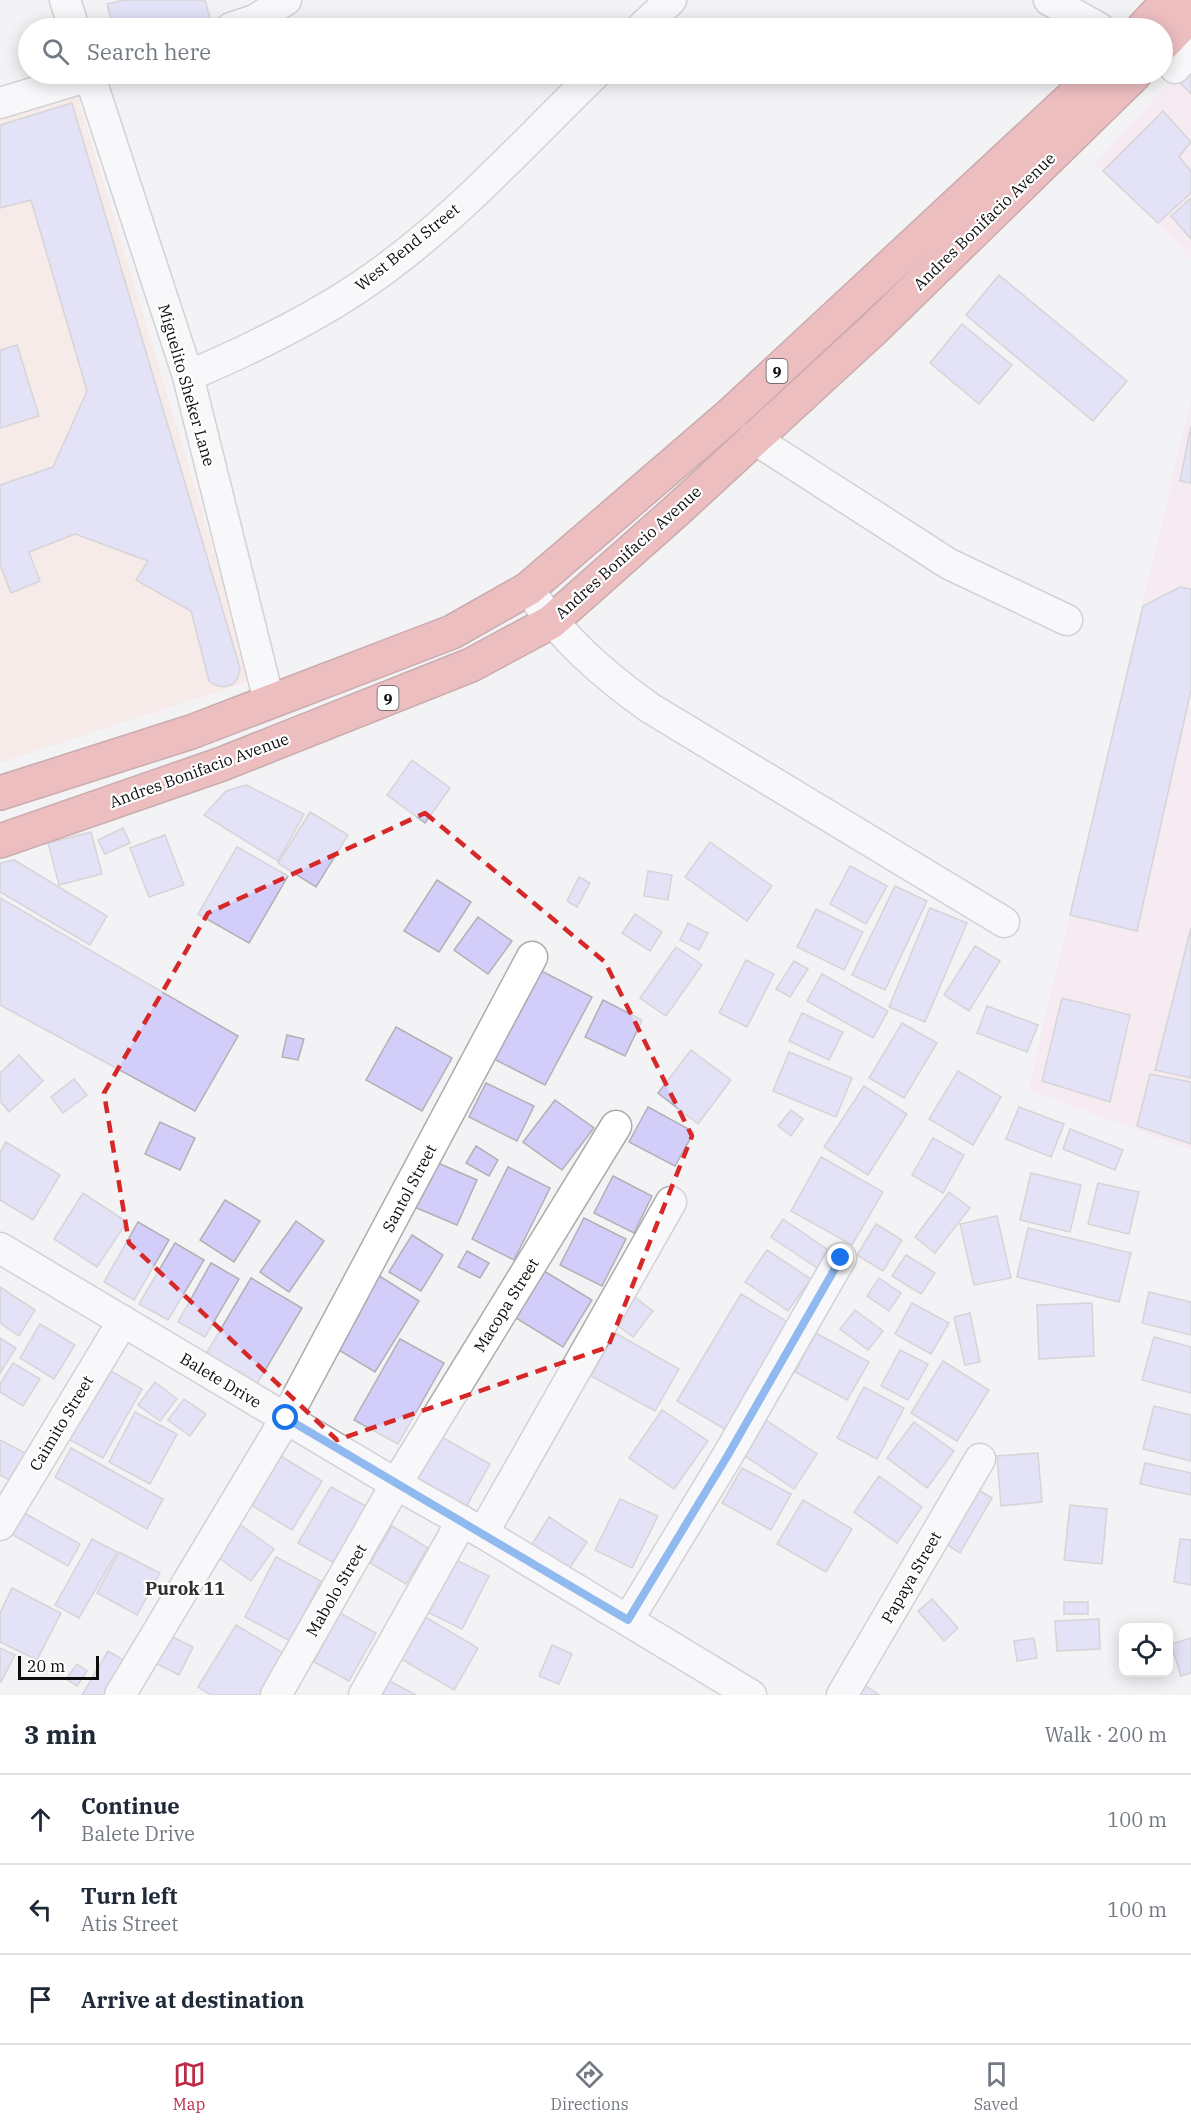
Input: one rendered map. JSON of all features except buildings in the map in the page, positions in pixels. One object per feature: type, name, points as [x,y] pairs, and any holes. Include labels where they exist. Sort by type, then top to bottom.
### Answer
[{"type":"highway","points":[[1152,18],[1169,0]]},
{"type":"highway","points":[[1176,54],[1191,15]]},
{"type":"highway","name":"Andres Bonifacio Avenue","points":[[0,793],[191,732],[452,632],[528,589],[730,415],[1086,84]]},
{"type":"highway","name":"Andres Bonifacio Avenue","points":[[0,841],[265,747],[471,665],[551,622],[874,329],[1125,84]]},
{"type":"street","points":[[65,0],[71,18]]},
{"type":"street","points":[[258,18],[286,0]]},
{"type":"street","points":[[651,18],[670,0]]},
{"type":"street","points":[[1049,0],[1081,18]]},
{"type":"street","points":[[0,103],[60,84]]},
{"type":"street","name":"Miguelito Sheker Lane","points":[[95,84],[188,376],[269,701]]},
{"type":"street","name":"West Bend Street","points":[[188,376],[288,330],[359,288],[451,214],[585,84]]},
{"type":"street","points":[[753,438],[949,564],[1067,621]]},
{"type":"street","points":[[528,589],[551,622],[606,677],[650,708],[1004,922]]},
{"type":"street","name":"Santol Street","points":[[120,1695],[286,1418],[532,957]]},
{"type":"street","name":"Macopa Street","points":[[396,1484],[616,1126]]},
{"type":"street","points":[[364,1695],[473,1527],[671,1202]]},
{"type":"street","name":"Balete Drive","points":[[0,1248],[396,1484],[473,1527],[751,1695]]},
{"type":"street","points":[[628,1620],[728,1455],[841,1258]]},
{"type":"street","name":"Caimito Street","points":[[0,1525],[123,1321]]},
{"type":"street","name":"Papaya Street","points":[[842,1695],[980,1459]]},
{"type":"street","name":"Mabolo Street","points":[[276,1695],[396,1484]]},
{"type":"highlighted area","points":[[425,813],[605,962],[692,1136],[608,1347],[337,1440],[129,1243],[104,1093],[208,913]]},
{"type":"shaded area","points":[[1191,58],[1191,259],[1153,218],[1095,164],[1167,84],[1173,84],[1173,78]]},
{"type":"shaded area","points":[[77,94],[253,680],[0,763],[0,118]]},
{"type":"shaded area","points":[[1191,399],[1191,1150],[1028,1090]]},
{"type":"district","name":"Purok 11","points":[[185,1588]]},
{"type":"route","points":[[286,1418],[628,1620],[728,1455],[841,1258]]}]
